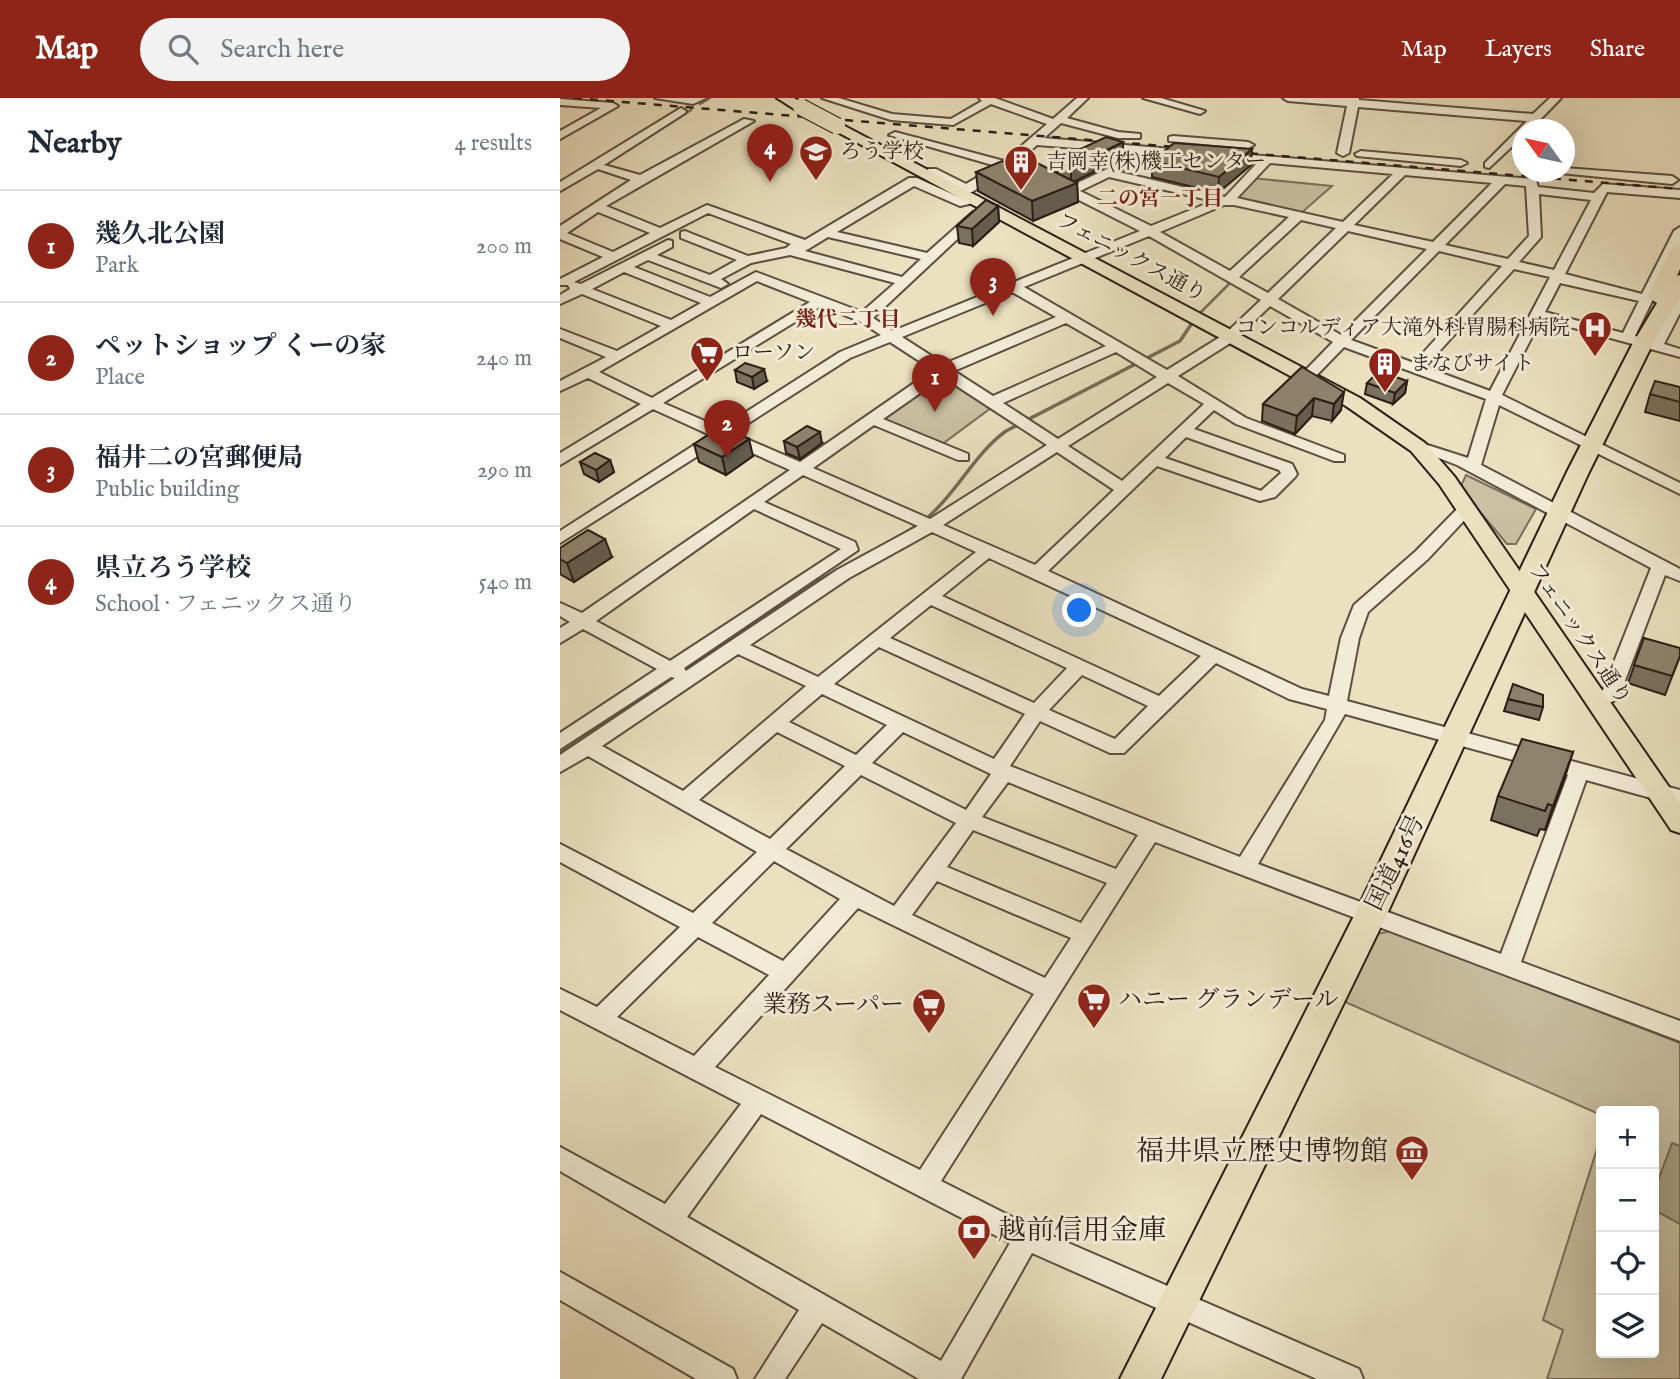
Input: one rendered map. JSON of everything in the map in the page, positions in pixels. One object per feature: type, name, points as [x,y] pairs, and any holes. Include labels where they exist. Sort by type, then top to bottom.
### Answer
[{"type":"highway","name":"国道416号","points":[[1642,343],[1657,296],[1678,253]]},
{"type":"highway","name":"国道416号","points":[[1140,1379],[1457,736],[1591,445],[1642,343],[1680,281]]},
{"type":"main road","name":"フェニックス通り","points":[[784,98],[1365,410],[1418,447],[1467,509],[1680,823]]},
{"type":"street","points":[[660,98],[693,101],[701,98]]},
{"type":"street","points":[[827,98],[891,117],[953,122],[988,99],[1056,121],[1118,135],[1511,167]]},
{"type":"street","points":[[1148,98],[1200,111]]},
{"type":"street","points":[[1288,98],[1353,101],[1536,118],[1556,98]]},
{"type":"street","points":[[864,318],[931,258],[972,197],[1075,101]]},
{"type":"street","points":[[1343,153],[1353,101]]},
{"type":"street","points":[[560,102],[612,106],[560,136]]},
{"type":"street","points":[[560,187],[679,116],[560,195]]},
{"type":"street","points":[[711,302],[560,234],[580,218],[642,179],[748,121]]},
{"type":"street","points":[[895,135],[1009,163],[1150,231],[1343,342],[1494,397],[1680,489]]},
{"type":"street","points":[[1035,141],[1529,181],[1533,190],[1535,237],[1416,369]]},
{"type":"street","points":[[1489,165],[1512,141]]},
{"type":"street","points":[[1071,191],[1155,150]]},
{"type":"street","points":[[560,538],[824,368],[889,335],[1228,201],[1267,160]]},
{"type":"street","points":[[603,168],[642,179]]},
{"type":"street","points":[[560,765],[843,574],[931,525],[1230,337],[1271,301],[1403,172]]},
{"type":"street","points":[[1575,172],[1680,181]]},
{"type":"street","points":[[1108,173],[1511,264],[1646,299]]},
{"type":"street","points":[[923,176],[960,202],[972,197]]},
{"type":"street","points":[[923,176],[972,197]]},
{"type":"street","points":[[710,280],[747,260],[793,251],[923,176]]},
{"type":"street","points":[[1306,378],[1502,180]]},
{"type":"street","points":[[1473,467],[1494,397],[1603,188],[1680,194]]},
{"type":"street","points":[[1533,190],[1599,197]]},
{"type":"street","points":[[597,207],[660,233]]},
{"type":"street","points":[[560,300],[582,289],[660,233],[707,209],[800,243],[793,251]]},
{"type":"street","points":[[560,214],[580,218]]},
{"type":"street","points":[[562,281],[647,255],[724,215]]},
{"type":"street","points":[[1231,277],[1298,216]]},
{"type":"street","points":[[1642,343],[1646,299],[1680,231]]},
{"type":"street","points":[[827,233],[931,258]]},
{"type":"street","points":[[685,235],[747,260]]},
{"type":"street","points":[[839,264],[867,243]]},
{"type":"street","points":[[793,251],[906,282]]},
{"type":"street","points":[[647,255],[733,289]]},
{"type":"street","points":[[560,387],[618,357],[756,276],[864,318],[1125,490]]},
{"type":"street","points":[[562,281],[671,325]]},
{"type":"street","points":[[1012,286],[1241,421],[1339,458]]},
{"type":"street","points":[[1642,343],[1680,300]]},
{"type":"street","points":[[560,460],[820,301]]},
{"type":"street","points":[[1538,314],[1680,353]]},
{"type":"street","points":[[560,637],[943,370],[1066,318]]},
{"type":"street","points":[[560,333],[618,357]]},
{"type":"street","points":[[992,402],[1116,347]]},
{"type":"street","points":[[589,373],[653,404],[1037,572],[1296,694],[1680,798]]},
{"type":"street","points":[[1037,572],[1213,403]]},
{"type":"street","points":[[871,419],[963,457]]},
{"type":"street","points":[[1156,460],[1260,496],[1269,494],[1289,474],[1286,467],[1184,431]]},
{"type":"street","points":[[1418,447],[1473,467],[1680,576]]},
{"type":"street","points":[[560,743],[850,550],[849,547],[751,502]]},
{"type":"street","points":[[1245,867],[1334,720],[1350,638],[1360,609],[1422,555],[1467,509]]},
{"type":"street","points":[[684,801],[820,685],[988,550]]},
{"type":"street","points":[[1598,701],[1611,694],[1660,566]]},
{"type":"street","points":[[929,597],[1162,705]]},
{"type":"street","points":[[560,609],[688,678]]},
{"type":"street","points":[[877,639],[1117,748],[1212,656]]},
{"type":"street","points":[[737,646],[1001,770],[1151,832],[1680,1031]]},
{"type":"street","points":[[898,918],[968,820],[1037,711],[1079,667]]},
{"type":"street","points":[[775,723],[968,820],[1120,879]]},
{"type":"street","points":[[599,1020],[770,848],[901,723]]},
{"type":"street","points":[[587,746],[855,897],[1049,991]]},
{"type":"street","points":[[1508,966],[1580,770]]},
{"type":"street","points":[[924,1186],[1151,832]]},
{"type":"street","points":[[560,852],[785,973]]},
{"type":"street","points":[[933,870],[1085,934]]},
{"type":"street","points":[[696,1071],[855,897]]},
{"type":"street","points":[[560,999],[696,1071],[1027,1238],[1177,1303],[1318,1373],[1349,1379]]},
{"type":"street","points":[[669,1220],[757,1101]]},
{"type":"street","points":[[560,1158],[946,1379],[1027,1238]]},
{"type":"street","points":[[560,1285],[723,1379]]},
{"type":"street","points":[[769,1379],[818,1305]]},
{"type":"shaded area","points":[[1251,178],[1332,186],[1299,215],[1231,200]]},
{"type":"shaded area","points":[[943,371],[995,405],[941,445],[874,419]]},
{"type":"shaded area","points":[[1466,475],[1536,509],[1516,544],[1507,544],[1460,488]]},
{"type":"shaded area","points":[[1391,931],[1680,1043],[1680,1379],[1547,1379],[1563,1330],[1543,1320],[1596,1152],[1596,1358],[1659,1358],[1659,1106],[1596,1106],[1596,1113],[1343,1001],[1377,934]]},
{"type":"shaded area","points":[[1672,1143],[1680,1146],[1680,1224],[1659,1213],[1659,1178]]},
{"type":"building","points":[[1106,137],[1123,142],[1071,167],[1057,160]]},
{"type":"building","points":[[1174,143],[1252,149],[1219,177],[1152,161]]},
{"type":"building","points":[[1031,160],[1077,183],[1032,201],[976,172],[1002,161],[1013,166]]},
{"type":"building","points":[[986,200],[998,206],[972,229],[957,226]]},
{"type":"building","points":[[745,363],[764,369],[752,377],[735,370]]},
{"type":"building","points":[[1302,367],[1344,392],[1334,404],[1314,398],[1297,416],[1263,404]]},
{"type":"building","points":[[1379,371],[1407,381],[1395,393],[1367,383]]},
{"type":"building","points":[[1655,381],[1680,387],[1680,402],[1650,394]]},
{"type":"building","points":[[722,426],[749,439],[722,457],[694,444]]},
{"type":"building","points":[[807,426],[820,432],[797,447],[784,441]]},
{"type":"building","points":[[595,453],[610,460],[596,470],[580,462]]},
{"type":"building","points":[[588,530],[605,539],[567,563],[560,559],[560,548]]},
{"type":"building","points":[[1644,638],[1680,648],[1680,656],[1672,676],[1634,665]]},
{"type":"building","points":[[1513,684],[1543,695],[1543,707],[1508,699]]},
{"type":"building","points":[[1522,739],[1573,752],[1553,806],[1548,804],[1545,811],[1498,796]]},
{"type":"waterway","points":[[700,104],[710,98]]},
{"type":"waterway","points":[[629,149],[691,110]]},
{"type":"waterway","points":[[560,192],[577,181]]},
{"type":"waterway","points":[[1197,316],[1229,284],[1226,278]]},
{"type":"waterway","points":[[802,591],[897,538],[927,518],[948,497],[984,451],[1006,431],[1180,341],[1198,314]]},
{"type":"waterway","points":[[560,754],[802,591]]},
{"type":"railway","points":[[574,98],[1188,148]]},
{"type":"railway","points":[[1234,152],[1680,189]]},
{"type":"place","name":"県立ろう学校","points":[[770,182]]},
{"type":"place","name":"ろう学校","points":[[816,182]]},
{"type":"place","name":"吉岡幸(株)機工センター","points":[[1021,192]]},
{"type":"place","name":"福井二の宮郵便局","points":[[993,316]]},
{"type":"place","name":"コンコルディア大滝外科胃腸科病院","points":[[1595,358]]},
{"type":"place","name":"ローソン","points":[[707,383]]},
{"type":"place","name":"まなびサイト","points":[[1385,394]]},
{"type":"place","name":"幾久北公園","points":[[935,412]]},
{"type":"place","name":"ペットショップ くーの家","points":[[727,458]]},
{"type":"place","name":"ハニー グランデール","points":[[1094,1030]]},
{"type":"place","name":"業務スーパー","points":[[929,1035]]},
{"type":"place","name":"福井県立歴史博物館","points":[[1412,1182]]},
{"type":"place","name":"越前信用金庫","points":[[974,1261]]},
{"type":"district","name":"二の宮一丁目","points":[[1160,199]]},
{"type":"district","name":"幾代二丁目","points":[[848,320]]}]
